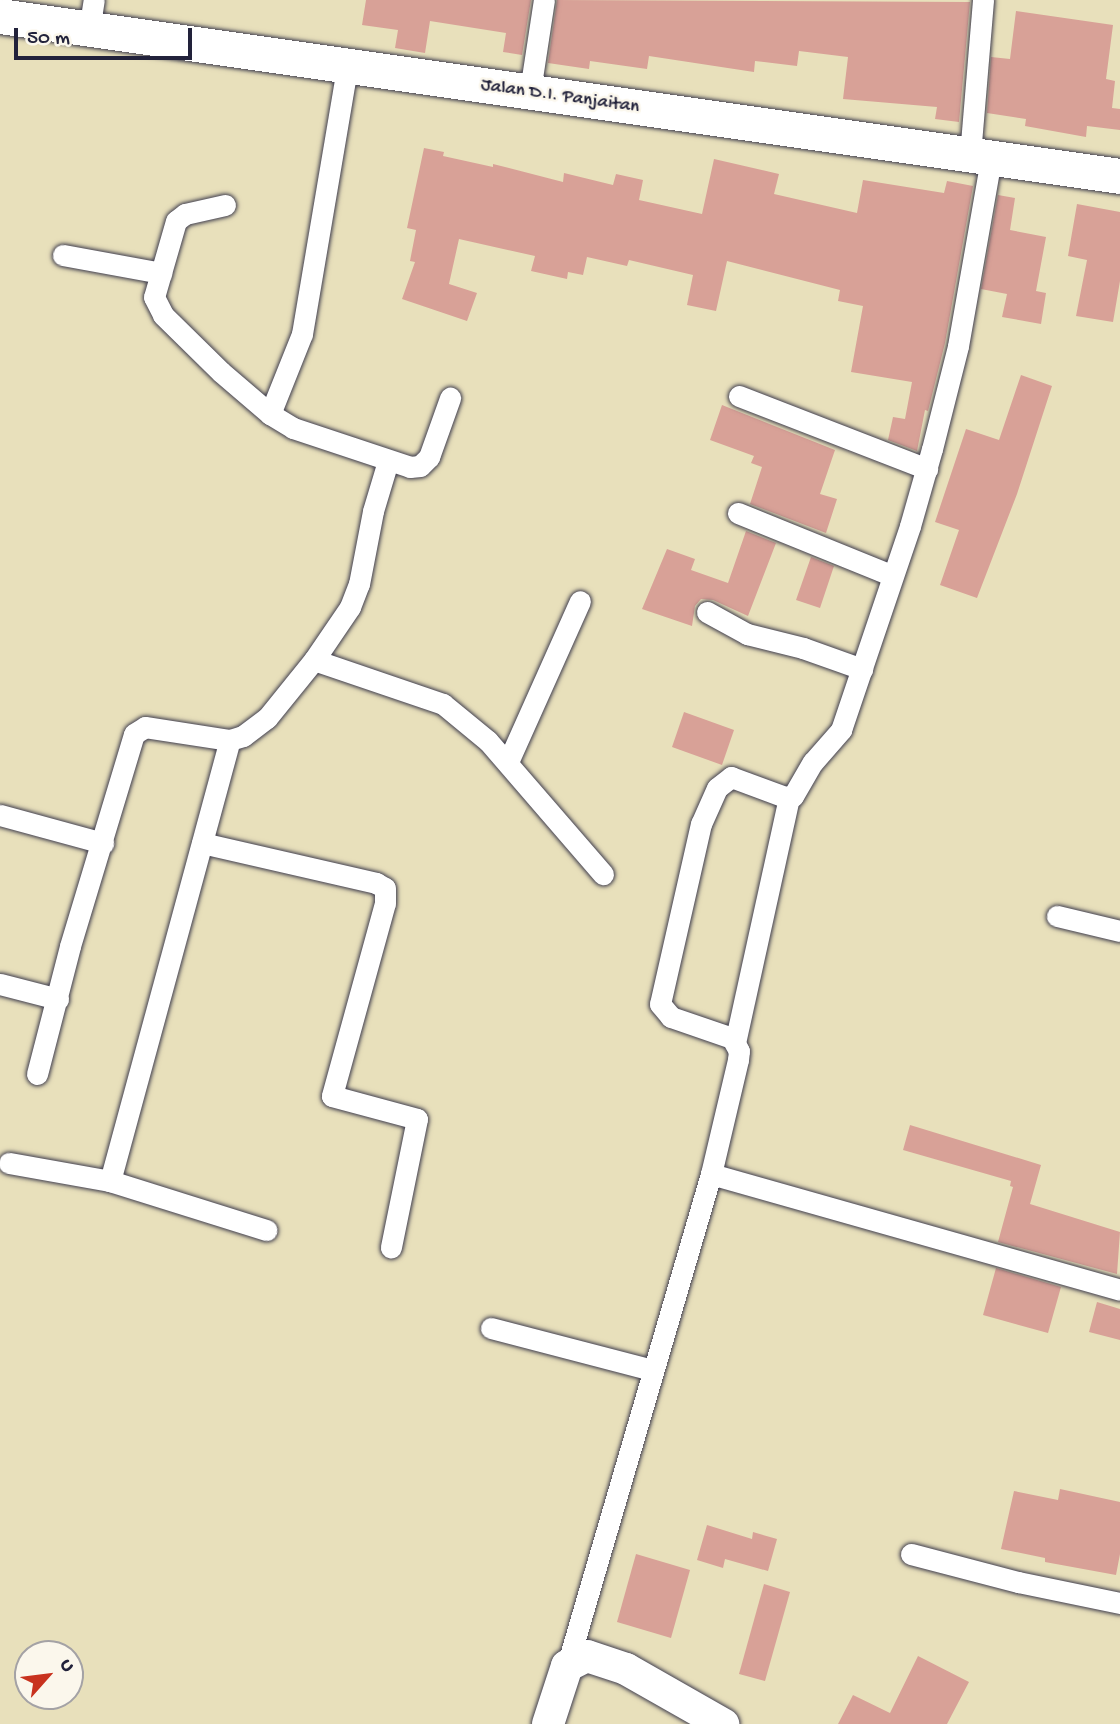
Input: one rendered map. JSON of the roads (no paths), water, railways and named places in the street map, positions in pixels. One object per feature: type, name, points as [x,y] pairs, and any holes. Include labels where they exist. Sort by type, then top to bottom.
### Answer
[{"type":"main road","name":"Jalan D.I. Panjaitan","points":[[0,16],[92,15],[347,67],[1120,176]]},
{"type":"street","points":[[530,91],[544,0]]},
{"type":"street","points":[[735,1043],[789,797],[798,791],[807,770],[841,730],[927,469],[958,346],[981,156],[983,0]]},
{"type":"street","points":[[270,414],[302,334],[347,67]]},
{"type":"street","points":[[225,205],[185,214],[176,221],[154,297],[158,309],[221,372],[270,414],[312,437],[410,467],[424,462],[433,450],[450,398]]},
{"type":"street","points":[[63,255],[161,273]]},
{"type":"street","points":[[739,396],[927,469]]},
{"type":"street","points":[[37,1074],[70,946],[103,843],[131,741],[137,730],[145,727],[230,740],[243,736],[267,718],[314,660],[350,607],[359,584],[373,511],[388,461]]},
{"type":"street","points":[[738,513],[892,576]]},
{"type":"street","points":[[508,762],[580,601]]},
{"type":"street","points":[[707,612],[747,634],[803,648],[862,669]]},
{"type":"street","points":[[314,660],[443,704],[508,762],[603,874]]},
{"type":"street","points":[[110,1181],[230,740]]},
{"type":"street","points":[[548,1724],[711,1174],[734,1084],[739,1051],[735,1043],[726,1035],[671,1017],[662,1009],[660,1000],[709,800],[723,781],[735,777],[789,797]]},
{"type":"street","points":[[0,815],[103,843]]},
{"type":"street","points":[[202,843],[376,883],[385,888],[385,902],[332,1096],[417,1119],[391,1247]]},
{"type":"street","points":[[1057,916],[1120,931]]},
{"type":"street","points":[[0,984],[58,999]]},
{"type":"street","points":[[9,1163],[110,1181],[266,1230]]},
{"type":"street","points":[[711,1174],[1120,1290]]},
{"type":"street","points":[[491,1328],[652,1370]]},
{"type":"street","points":[[911,1554],[1018,1582],[1120,1603]]},
{"type":"street","points":[[567,1666],[587,1656],[608,1661],[652,1682],[723,1724]]}]
